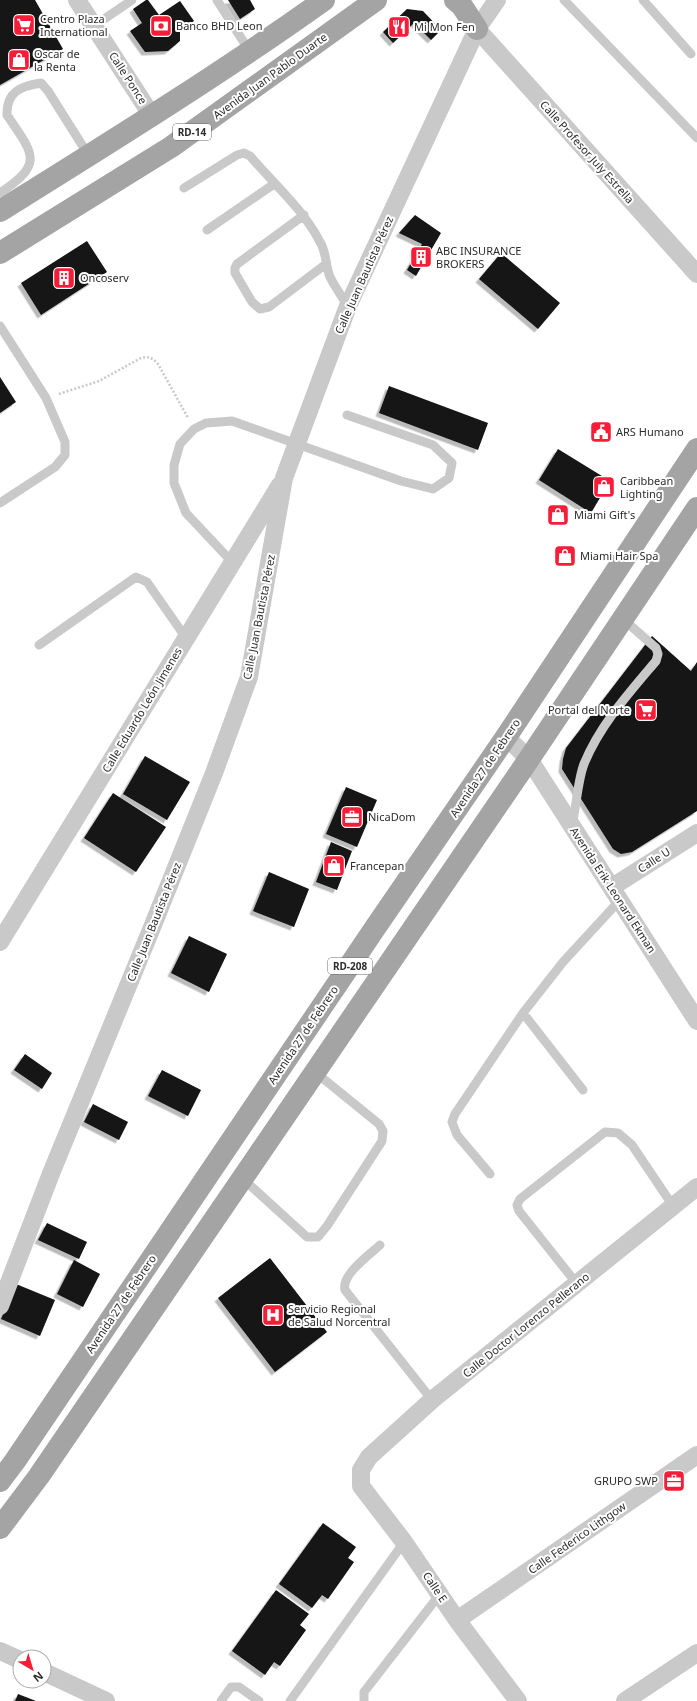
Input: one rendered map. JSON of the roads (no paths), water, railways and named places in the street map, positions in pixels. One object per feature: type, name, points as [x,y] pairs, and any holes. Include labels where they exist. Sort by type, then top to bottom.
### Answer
[{"type":"main road","points":[[0,211],[152,116],[250,52],[324,0]]},
{"type":"main road","points":[[455,0],[462,6],[477,29]]},
{"type":"main road","name":"Avenida Juan Pablo Duarte","points":[[0,253],[171,147],[377,1]]},
{"type":"main road","name":"Avenida 27 de Febrero","points":[[0,1481],[506,737],[697,449]]},
{"type":"main road","name":"RD-208","points":[[0,1528],[39,1476],[529,759],[697,508]]},
{"type":"street","name":"Calle Ponce","points":[[77,0],[152,116]]},
{"type":"street","name":"Calle Juan Bautista Pérez","points":[[0,1306],[52,1170],[214,773],[249,677],[284,478],[348,306],[477,29],[497,0]]},
{"type":"street","name":"Calle Profesor July Estrella","points":[[477,29],[697,274]]},
{"type":"street","name":"Calle Eduardo León Jimenes","points":[[0,942],[284,478]]},
{"type":"street","name":"Avenida Erik Leonard Ekman","points":[[506,737],[529,759],[697,1021]]},
{"type":"street","name":"Calle U","points":[[616,894],[697,833]]},
{"type":"street","name":"Calle Doctor Lorenzo Pellerano","points":[[361,1470],[369,1457],[432,1400],[697,1187]]},
{"type":"street","name":"Calle Federico Lithgow","points":[[457,1620],[697,1456]]},
{"type":"street","name":"Calle E","points":[[361,1470],[360,1486],[404,1542],[457,1620],[518,1701]]},
{"type":"street","points":[[0,1651],[12,1656]]},
{"type":"street","points":[[625,1701],[697,1653]]},
{"type":"street","points":[[52,1676],[106,1701]]},
{"type":"lane","points":[[94,26],[132,0]]},
{"type":"lane","points":[[217,0],[250,52]]},
{"type":"lane","points":[[564,0],[697,138]]},
{"type":"lane","points":[[642,0],[691,54]]},
{"type":"lane","points":[[0,193],[26,172],[30,164],[30,154],[25,142],[7,115],[7,103],[10,98],[16,91],[24,87],[42,83],[63,113],[89,156]]},
{"type":"lane","points":[[184,188],[237,155],[244,153],[250,156],[274,184],[304,215],[326,253],[326,264],[330,277],[348,306]]},
{"type":"lane","points":[[207,230],[274,184]]},
{"type":"lane","points":[[304,215],[237,264],[235,273],[252,302],[260,309],[269,307],[326,264]]},
{"type":"lane","points":[[0,326],[46,398],[65,442],[65,455],[55,467],[0,503]]},
{"type":"lane","points":[[232,562],[186,513],[174,483],[174,464],[180,444],[194,429],[206,424],[232,421],[402,481],[432,489],[449,478],[452,463],[433,445],[347,415]]},
{"type":"lane","points":[[39,645],[136,578],[147,582],[186,638]]},
{"type":"lane","points":[[572,826],[583,766],[600,732],[656,661],[658,654],[656,648],[623,619]]},
{"type":"lane","points":[[490,1174],[457,1135],[452,1122],[455,1114],[523,1013],[616,894]]},
{"type":"lane","points":[[523,1013],[583,1090]]},
{"type":"lane","points":[[242,1178],[306,1236],[318,1237],[327,1226],[382,1141],[384,1131],[380,1124],[315,1072]]},
{"type":"lane","points":[[577,1284],[519,1211],[517,1205],[520,1198],[605,1132],[618,1133],[632,1145],[673,1206]]},
{"type":"lane","points":[[380,1245],[350,1272],[344,1282],[344,1290],[432,1400]]},
{"type":"lane","points":[[290,1701],[404,1542]]},
{"type":"lane","points":[[364,1701],[364,1692],[440,1594]]},
{"type":"lane","points":[[221,1701],[231,1688],[239,1687],[259,1701]]},
{"type":"place","name":"Centro Plaza International","points":[[24,25]]},
{"type":"place","name":"Banco BHD Leon","points":[[161,26]]},
{"type":"place","name":"Mi Mon Fen","points":[[399,27]]},
{"type":"place","name":"Oscar de la Renta","points":[[19,60]]},
{"type":"place","name":"ABC INSURANCE BROKERS","points":[[421,257]]},
{"type":"place","name":"Oncoserv","points":[[64,278]]},
{"type":"place","name":"ARS Humano","points":[[601,432]]},
{"type":"place","name":"Caribbean Lighting","points":[[604,487]]},
{"type":"place","name":"Miami Gift's","points":[[558,515]]},
{"type":"place","name":"Miami Hair Spa","points":[[565,556]]},
{"type":"place","name":"Portal del Norte","points":[[646,710]]},
{"type":"place","name":"NicaDom","points":[[352,817]]},
{"type":"place","name":"Francepan","points":[[334,866]]},
{"type":"place","name":"Servicio Regional de Salud Norcentral","points":[[273,1315]]},
{"type":"place","name":"GRUPO SWP","points":[[674,1481]]}]
